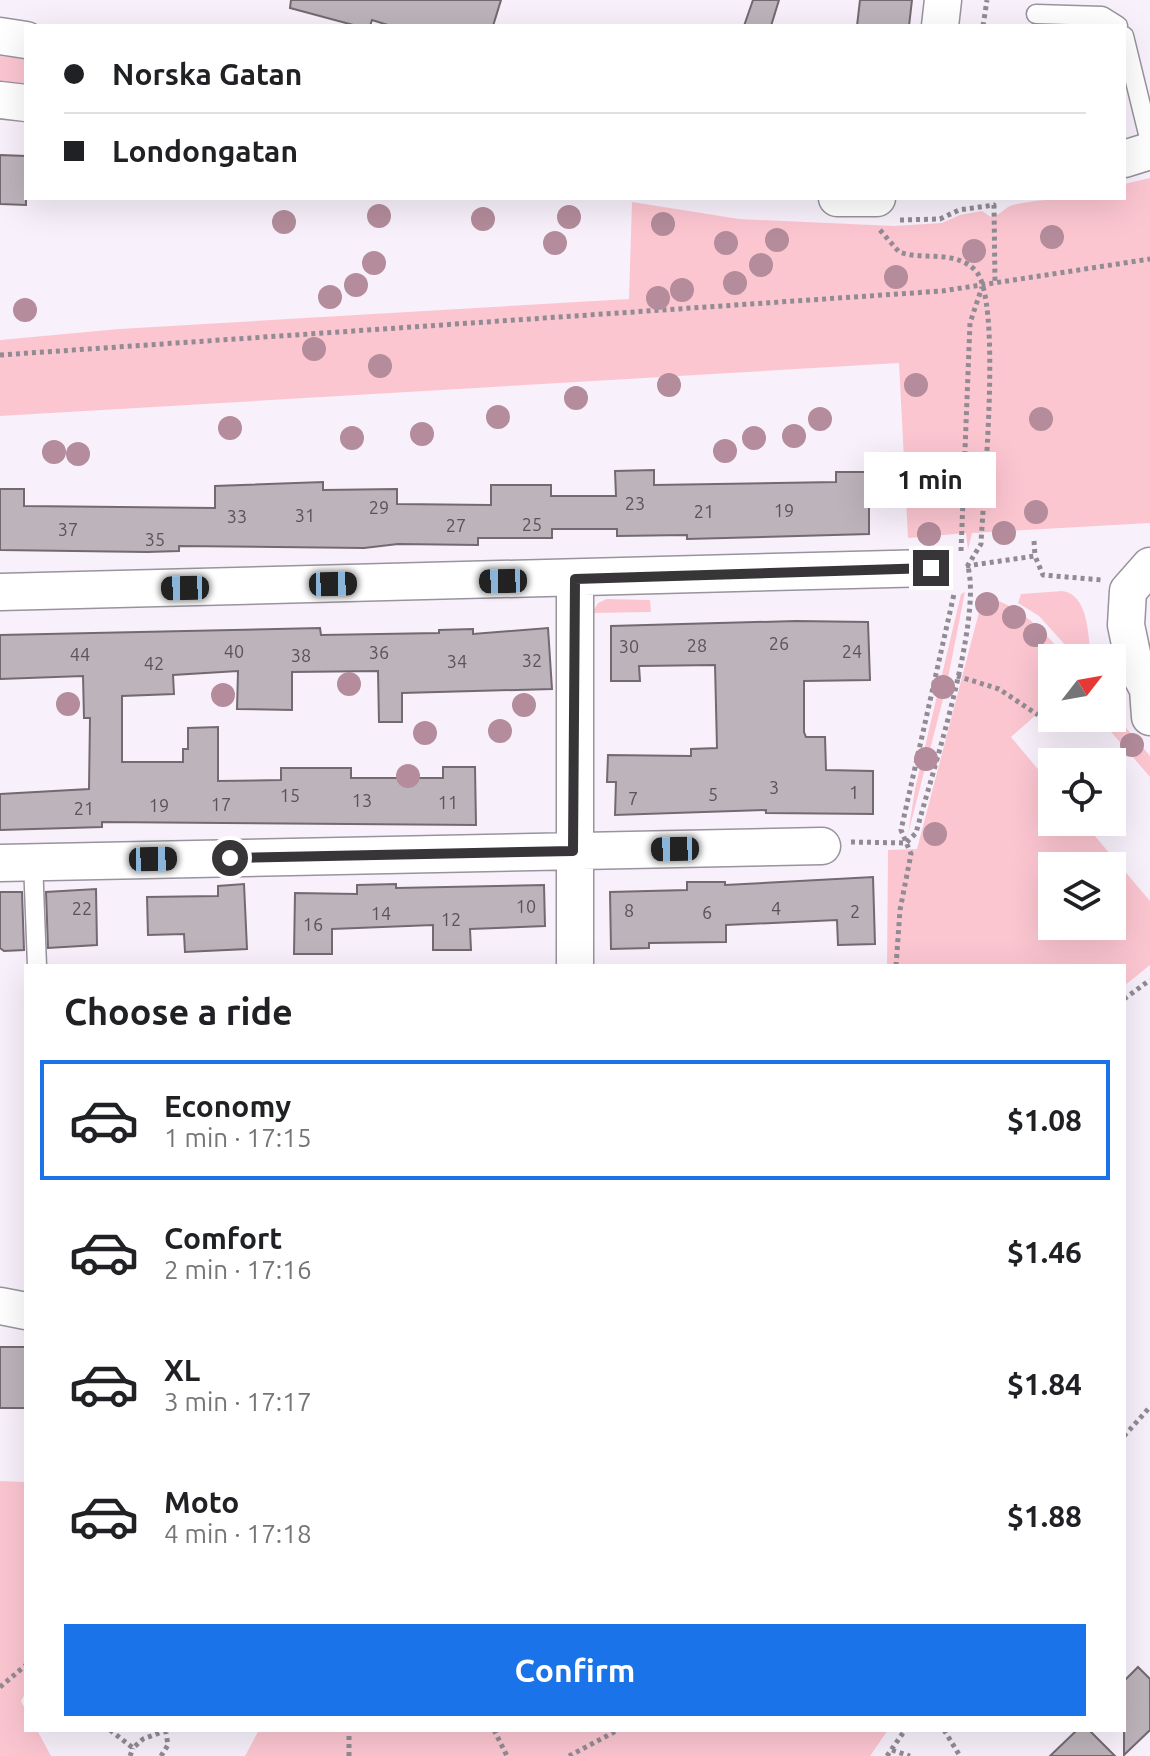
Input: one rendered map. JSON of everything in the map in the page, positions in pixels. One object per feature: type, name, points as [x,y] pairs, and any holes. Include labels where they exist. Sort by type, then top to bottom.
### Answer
[{"type":"street","points":[[940,24],[943,0]]},
{"type":"street","points":[[0,36],[24,40]]},
{"type":"street","points":[[0,100],[24,103]]},
{"type":"street","points":[[1126,158],[1150,151]]},
{"type":"street","points":[[846,200],[875,206]]},
{"type":"street","points":[[0,592],[931,568]]},
{"type":"street","points":[[1139,578],[1126,625],[1134,663],[1148,689],[1150,717]]},
{"type":"street","points":[[575,579],[575,964]]},
{"type":"street","points":[[17,862],[822,846]]},
{"type":"street","points":[[0,1306],[24,1311]]},
{"type":"lane","points":[[1036,14],[1102,16],[1115,24]]},
{"type":"lane","points":[[1126,44],[1150,142]]},
{"type":"lane","points":[[17,862],[37,964]]},
{"type":"path","points":[[983,24],[987,0]]},
{"type":"path","points":[[875,206],[940,219],[959,210],[993,202],[995,284]]},
{"type":"path","points":[[875,206],[899,252],[960,260],[974,269],[982,286],[991,325],[981,544],[954,593],[901,830],[911,854],[900,910],[896,964]]},
{"type":"path","points":[[0,355],[982,286],[1150,259]]},
{"type":"path","points":[[822,846],[842,842],[906,843],[916,833],[957,676],[973,588],[959,546],[970,323],[982,286]]},
{"type":"path","points":[[1034,541],[1035,556],[1043,575],[1139,578]]},
{"type":"path","points":[[967,566],[1035,556]]},
{"type":"path","points":[[957,676],[999,689],[1038,715]]},
{"type":"path","points":[[1126,998],[1150,980]]},
{"type":"path","points":[[1126,1434],[1150,1407]]},
{"type":"path","points":[[0,1687],[24,1667]]},
{"type":"path","points":[[113,1732],[133,1748]]},
{"type":"path","points":[[130,1756],[133,1748],[143,1739],[166,1732],[168,1745],[161,1756]]},
{"type":"path","points":[[349,1732],[349,1756]]},
{"type":"path","points":[[495,1732],[507,1756]]},
{"type":"path","points":[[569,1756],[614,1732]]},
{"type":"path","points":[[887,1756],[904,1732]]},
{"type":"path","points":[[945,1732],[960,1756]]},
{"type":"path","points":[[892,1750],[910,1756]]},
{"type":"shaded area","points":[[0,56],[24,59],[24,88],[0,85]]},
{"type":"shaded area","points":[[1150,178],[1150,523],[972,533],[968,550],[966,533],[908,538],[899,363],[0,416],[0,340],[119,329],[629,299],[632,202],[739,219],[894,226],[942,223],[960,215],[982,211],[991,217],[1013,205],[1043,200],[1126,200],[1126,184]]},
{"type":"shaded area","points":[[1062,591],[1071,594],[1078,600],[1086,617],[1090,644],[1064,644],[1039,616],[1018,603],[1021,594]]},
{"type":"shaded area","points":[[965,592],[946,688],[908,834],[915,789],[961,594]]},
{"type":"shaded area","points":[[983,597],[995,600],[1030,620],[1054,644],[1038,644],[1038,713],[1011,737],[1038,769],[1038,836],[1095,836],[1108,852],[1038,852],[1038,940],[1126,940],[1126,873],[1150,901],[1150,965],[1126,984],[1126,964],[887,964],[888,850],[917,849]]},
{"type":"shaded area","points":[[607,599],[650,600],[651,612],[592,613],[598,603]]},
{"type":"shaded area","points":[[1126,728],[1150,756],[1150,777],[1126,748],[1111,732],[1126,732]]},
{"type":"shaded area","points":[[0,1481],[24,1482],[24,1696],[21,1701],[24,1707],[24,1732],[38,1732],[51,1756],[0,1756]]},
{"type":"shaded area","points":[[258,1732],[887,1732],[870,1756],[245,1756]]},
{"type":"building","points":[[291,0],[501,0],[494,24],[385,24],[372,20],[371,24],[350,24],[290,8]]},
{"type":"building","points":[[753,0],[779,0],[772,24],[745,24]]},
{"type":"building","points":[[860,0],[912,0],[909,24],[857,24]]},
{"type":"building","points":[[0,155],[24,156],[26,205],[0,204]]},
{"type":"building","points":[[654,470],[654,485],[836,482],[836,472],[869,472],[869,534],[687,539],[687,535],[617,536],[617,529],[552,529],[552,538],[478,538],[478,545],[398,544],[364,548],[179,546],[179,551],[147,552],[0,550],[0,489],[24,489],[24,506],[215,508],[215,486],[323,482],[323,490],[397,489],[397,504],[491,505],[491,485],[551,485],[551,496],[616,496],[615,471]]},
{"type":"building","points":[[868,622],[870,680],[804,681],[804,732],[806,737],[825,737],[826,770],[873,771],[873,814],[766,813],[766,810],[615,815],[616,782],[607,782],[608,755],[691,756],[691,749],[717,748],[715,665],[639,666],[640,681],[611,681],[611,626]]},
{"type":"building","points":[[320,628],[321,635],[439,633],[439,630],[473,629],[473,634],[548,628],[552,689],[402,693],[402,722],[379,722],[378,671],[292,672],[292,710],[237,709],[238,671],[173,675],[174,694],[122,696],[122,762],[183,762],[183,749],[188,749],[188,728],[218,727],[218,781],[281,780],[281,768],[351,768],[351,778],[443,778],[443,767],[475,767],[476,825],[102,822],[102,827],[0,830],[0,794],[89,789],[90,718],[84,718],[83,676],[0,679],[0,635]]},
{"type":"building","points":[[873,877],[875,944],[838,945],[837,920],[726,925],[726,942],[649,943],[649,948],[611,949],[610,892],[687,890],[687,882],[725,882],[725,885]]},
{"type":"building","points":[[244,884],[247,949],[185,952],[184,934],[148,935],[147,897],[218,896],[218,886]]},
{"type":"building","points":[[396,884],[396,888],[544,885],[545,926],[470,929],[471,950],[433,950],[433,925],[332,929],[332,954],[294,954],[295,893],[357,894],[357,885]]},
{"type":"building","points":[[96,889],[97,945],[48,948],[46,892]]},
{"type":"building","points":[[0,892],[22,892],[24,950],[4,951],[0,948]]},
{"type":"building","points":[[0,1347],[24,1347],[24,1408],[0,1408]]},
{"type":"building","points":[[1138,1667],[1150,1679],[1150,1730],[1124,1755],[1126,1732],[1126,1679]]},
{"type":"building","points":[[1075,1732],[1091,1732],[1115,1756],[1050,1756]]},
{"type":"route","points":[[230,858],[573,851],[575,579],[931,568]]}]
